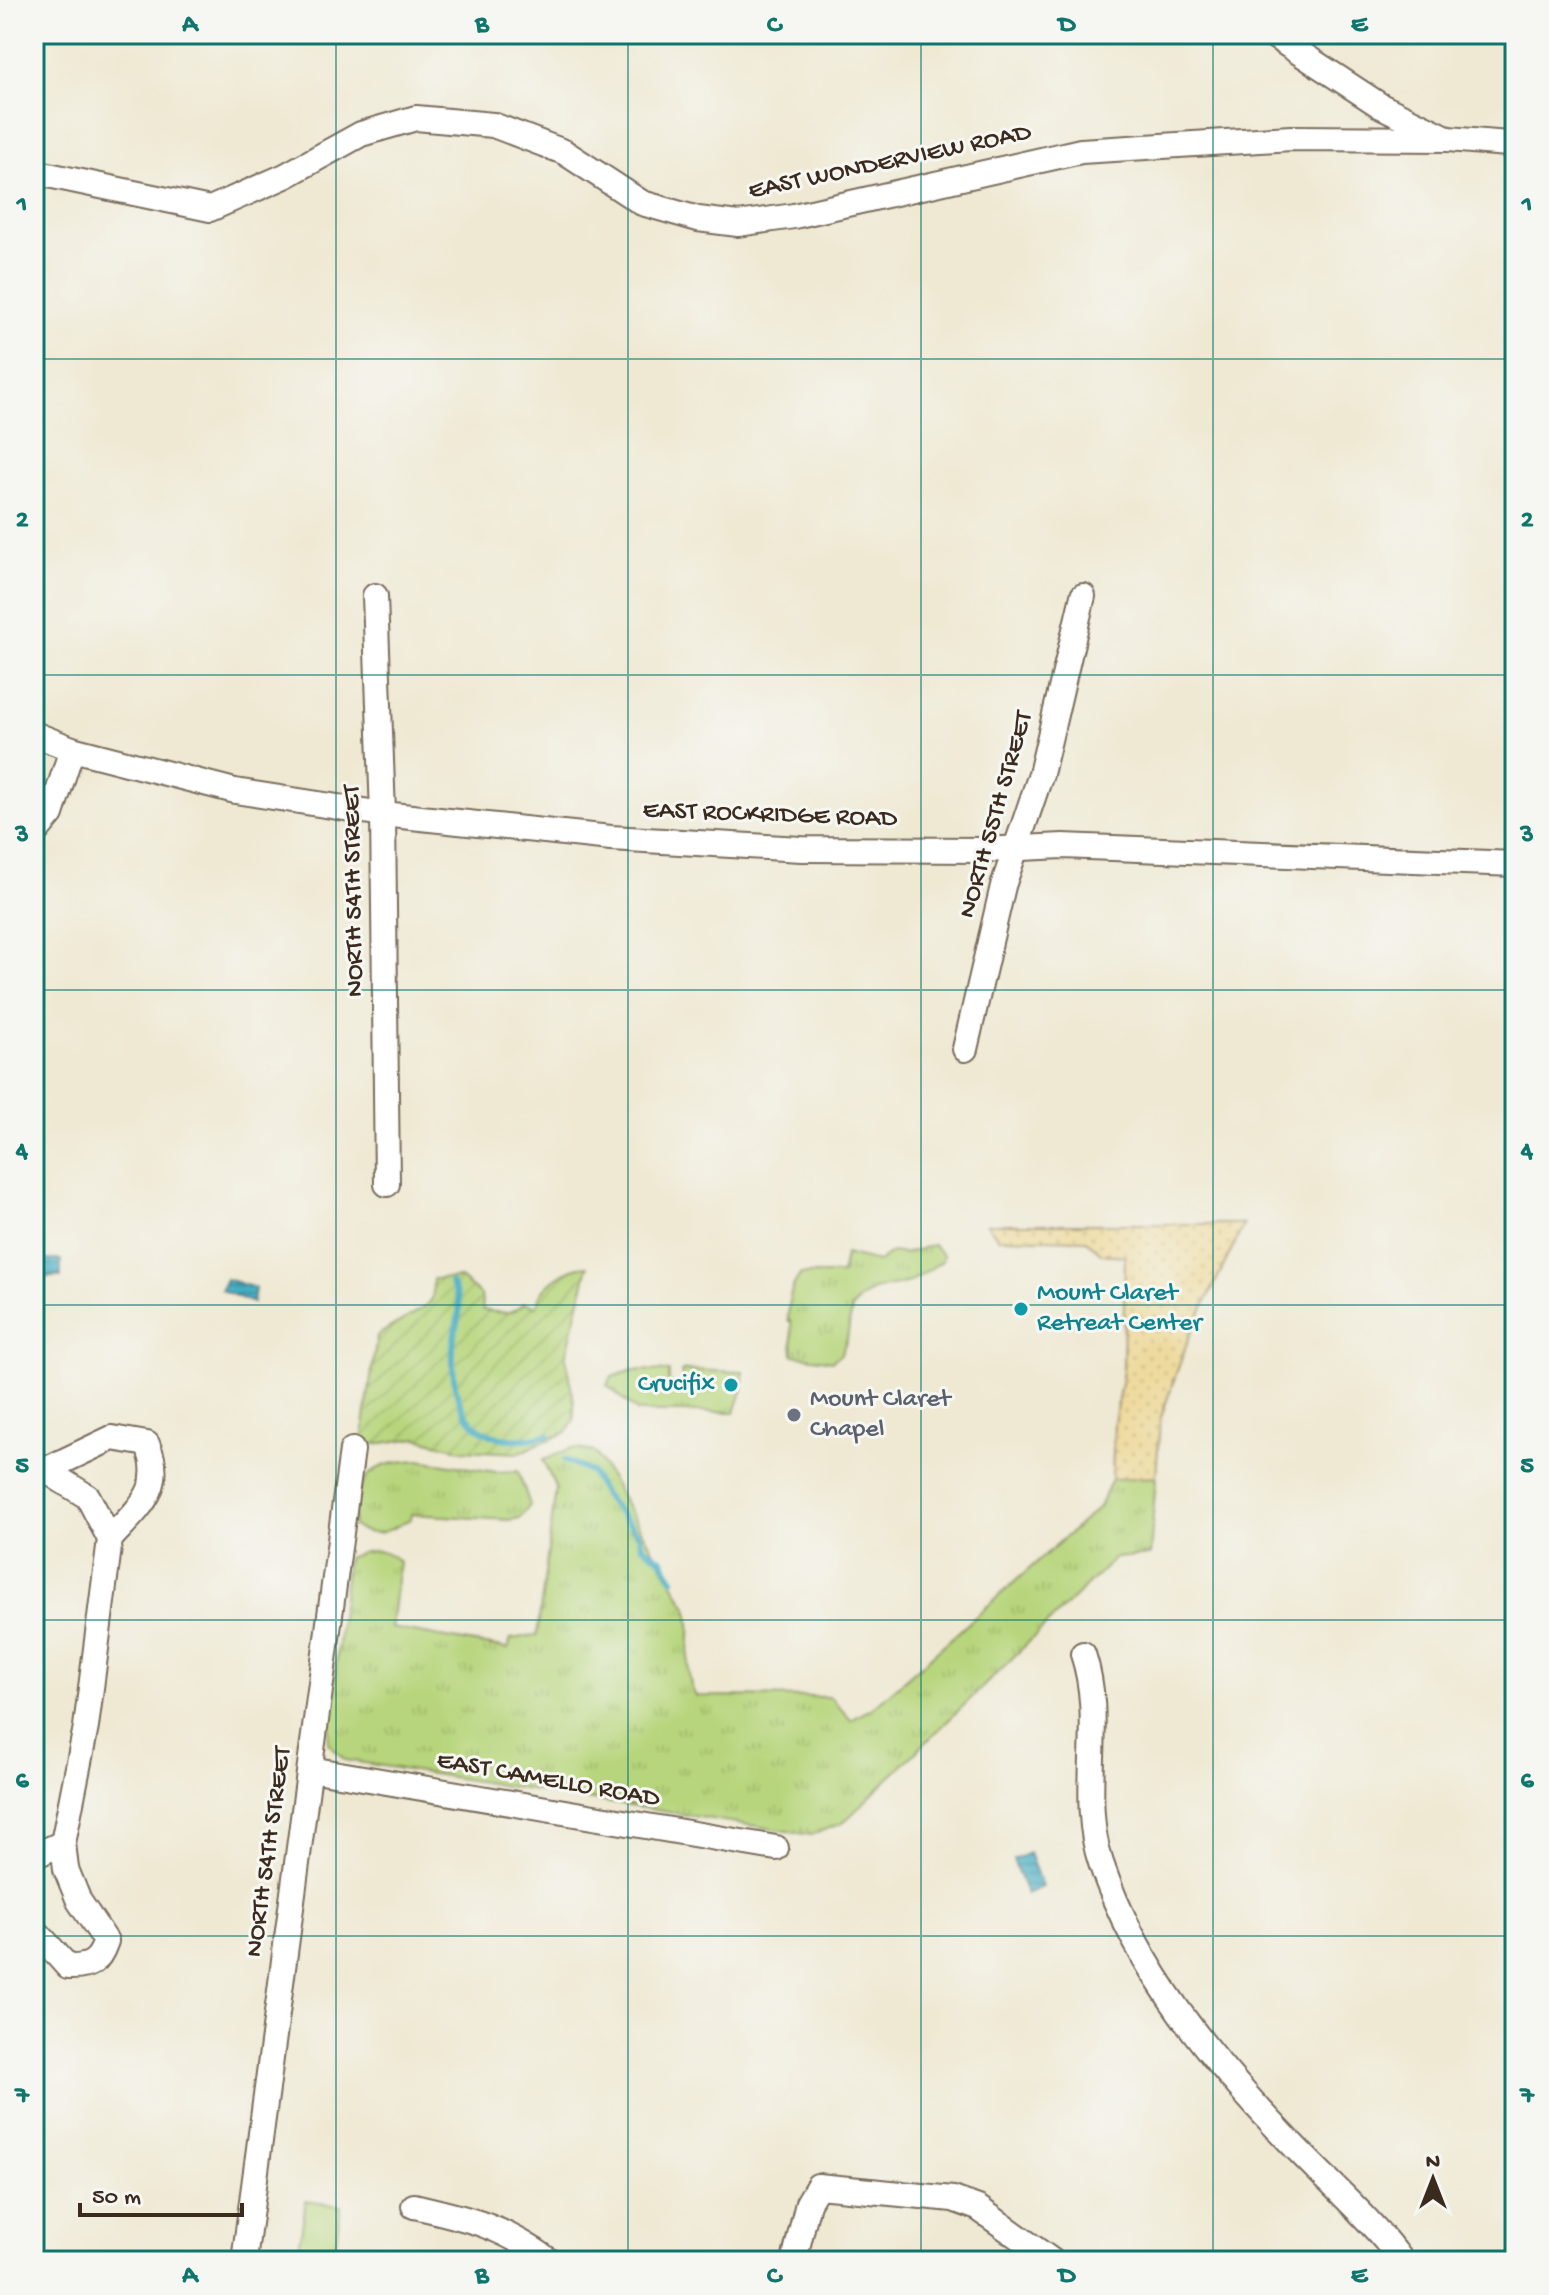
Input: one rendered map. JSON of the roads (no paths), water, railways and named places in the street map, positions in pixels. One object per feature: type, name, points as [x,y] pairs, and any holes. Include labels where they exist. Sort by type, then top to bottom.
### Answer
[{"type":"street","points":[[1271,34],[1381,106],[1448,139]]},
{"type":"street","name":"EAST WONDERVIEW ROAD","points":[[34,172],[210,209],[285,176],[361,134],[416,118],[493,125],[564,152],[642,203],[698,219],[738,224],[794,216],[1081,151],[1291,138],[1448,139],[1508,144],[1515,149]]},
{"type":"street","name":"NORTH 54TH STREET","points":[[375,596],[383,814],[387,1184]]},
{"type":"street","name":"NORTH 55TH STREET","points":[[965,1049],[1003,886],[1041,774],[1083,596]]},
{"type":"street","name":"EAST ROCKRIDGE ROAD","points":[[34,734],[72,749],[235,791],[383,814],[611,838],[754,846],[1017,849],[1063,846],[1515,864]]},
{"type":"street","points":[[34,834],[51,814],[72,749]]},
{"type":"street","points":[[34,1929],[54,1955],[68,1967],[84,1968],[100,1958],[106,1941],[79,1901],[66,1869],[63,1843],[86,1727],[110,1539],[144,1500],[154,1480],[154,1461],[147,1444],[112,1438],[40,1471]]},
{"type":"street","name":"NORTH 54TH STREET","points":[[244,2261],[352,1450]]},
{"type":"street","points":[[40,1471],[88,1497],[110,1539]]},
{"type":"street","points":[[1083,1654],[1090,1677],[1094,1713],[1092,1814],[1101,1862],[1133,1936],[1166,1994],[1207,2049],[1402,2261]]},
{"type":"street","name":"EAST CAMELLO ROAD","points":[[310,1769],[776,1848]]},
{"type":"street","points":[[34,1856],[63,1843]]},
{"type":"street","points":[[794,2261],[808,2203],[818,2186],[953,2199],[978,2208],[1052,2261]]},
{"type":"street","points":[[414,2206],[483,2222],[524,2243],[550,2261]]},
{"type":"water","points":[[34,1260],[61,1260],[61,1277],[34,1277]]},
{"type":"water","points":[[226,1279],[255,1288],[253,1303],[221,1290]]},
{"type":"water","points":[[1029,1853],[1042,1887],[1026,1894],[1013,1860]]},
{"type":"waterway","points":[[451,1283],[459,1302],[453,1372],[463,1410],[473,1423],[487,1433],[504,1438],[549,1435]]},
{"type":"waterway","points":[[565,1460],[591,1472],[604,1495],[639,1535],[642,1546],[662,1560],[673,1579]]},
{"type":"place","name":"Mount Claret Retreat Center","points":[[1021,1309]]},
{"type":"place","name":"Crucifix","points":[[731,1385]]},
{"type":"place","name":"Mount Claret Chapel","points":[[794,1415]]}]
